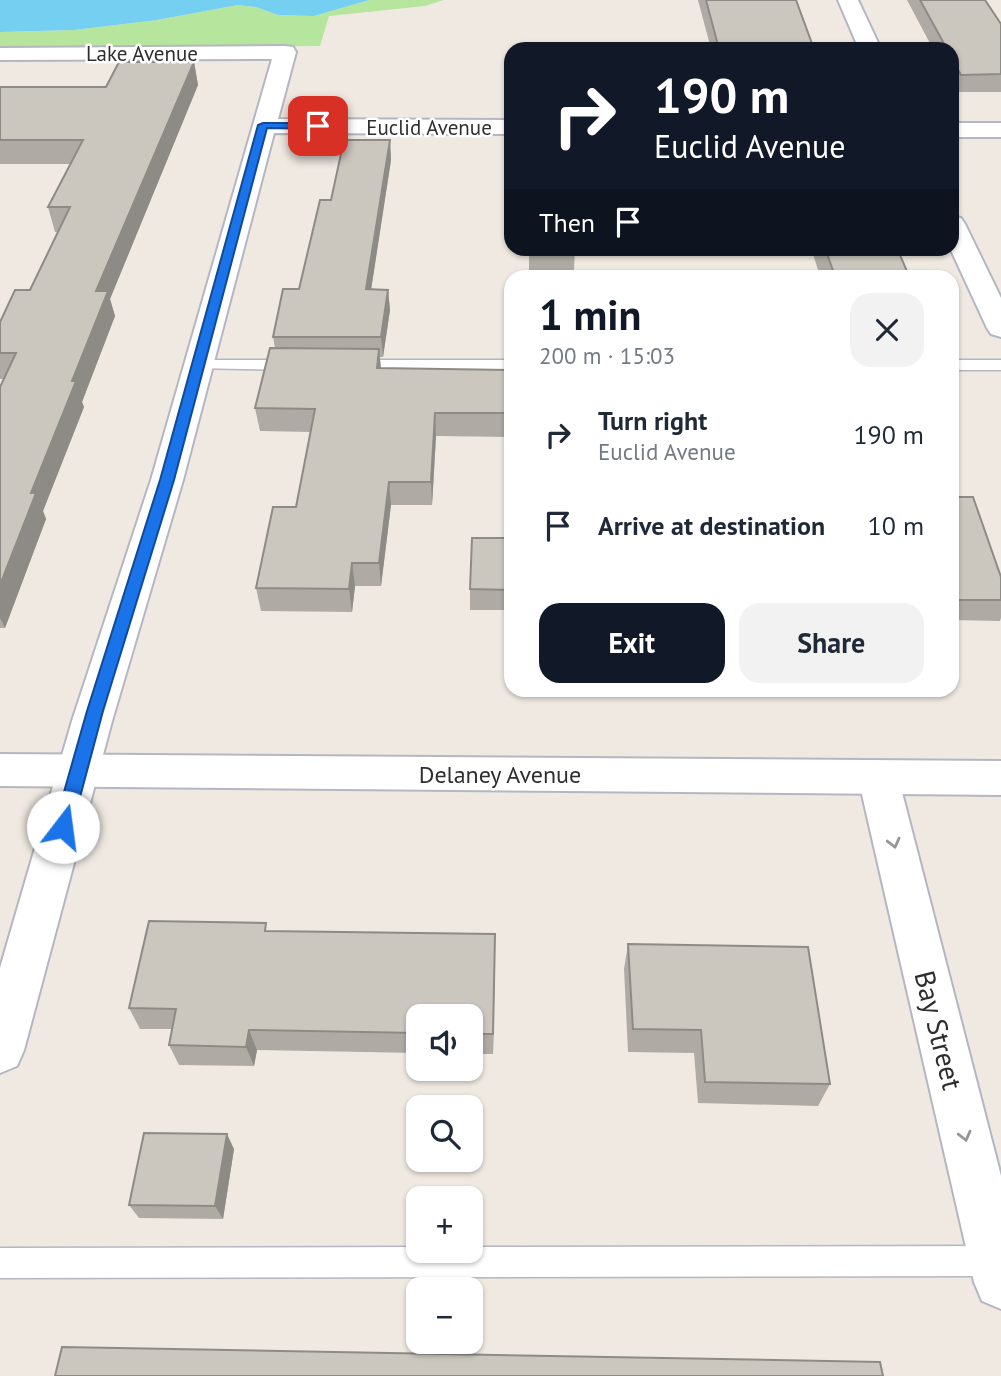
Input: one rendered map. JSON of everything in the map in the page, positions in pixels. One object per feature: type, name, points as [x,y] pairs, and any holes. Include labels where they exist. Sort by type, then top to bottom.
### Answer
[{"type":"street","points":[[848,0],[867,42]]},
{"type":"street","name":"Lake Avenue","points":[[0,54],[285,52],[263,125]]},
{"type":"street","points":[[0,1050],[78,771],[167,480],[263,125]]},
{"type":"street","name":"Euclid Avenue","points":[[263,125],[504,127]]},
{"type":"street","points":[[959,130],[1001,130]]},
{"type":"street","points":[[959,239],[1001,328]]},
{"type":"street","name":"Delaney Avenue","points":[[0,771],[1001,778]]},
{"type":"street","name":"Bay Street","points":[[878,777],[988,1178],[998,1272]]},
{"type":"lane","points":[[198,365],[307,365]]},
{"type":"lane","points":[[334,365],[504,365]]},
{"type":"lane","points":[[959,365],[1001,365]]},
{"type":"lane","points":[[0,1263],[998,1272]]},
{"type":"green space","points":[[369,0],[444,0],[425,6],[329,16],[320,46],[0,48],[0,32],[74,30],[157,20],[238,5],[256,7],[278,15],[314,16]]},
{"type":"water","points":[[0,0],[369,0],[314,16],[278,15],[256,7],[238,5],[157,20],[74,30],[0,32]]},
{"type":"building","points":[[706,0],[796,0],[811,42],[717,42]]},
{"type":"building","points":[[920,0],[985,0],[1001,24],[1001,74],[961,75],[959,42],[943,42]]},
{"type":"building","points":[[119,62],[194,62],[96,291],[108,291],[72,381],[76,381],[31,493],[36,493],[0,585],[0,387],[16,353],[0,353],[0,322],[15,290],[30,290],[70,207],[48,207],[83,140],[0,140],[0,87],[106,87]]},
{"type":"building","points":[[344,140],[390,140],[366,289],[388,290],[381,337],[273,337],[283,289],[299,289],[320,200],[331,200]]},
{"type":"building","points":[[828,256],[900,256],[906,270],[833,270]]},
{"type":"building","points":[[270,348],[379,349],[377,368],[504,370],[504,413],[435,413],[431,482],[389,482],[379,563],[352,563],[349,589],[256,588],[273,507],[296,507],[315,409],[255,408]]},
{"type":"building","points":[[959,497],[973,497],[1001,577],[1001,600],[959,600]]},
{"type":"building","points":[[472,538],[504,538],[504,590],[470,589]]},
{"type":"building","points":[[149,921],[266,923],[265,931],[495,934],[493,1034],[483,1034],[483,1004],[406,1004],[406,1033],[249,1030],[246,1047],[169,1045],[176,1009],[129,1008]]},
{"type":"building","points":[[628,944],[808,947],[830,1084],[705,1082],[701,1030],[633,1029]]},
{"type":"building","points":[[144,1133],[227,1134],[215,1206],[129,1205]]},
{"type":"building","points":[[62,1347],[880,1362],[883,1376],[55,1376]]},
{"type":"route","points":[[63,827],[95,711],[167,480],[263,125],[318,126]]}]
